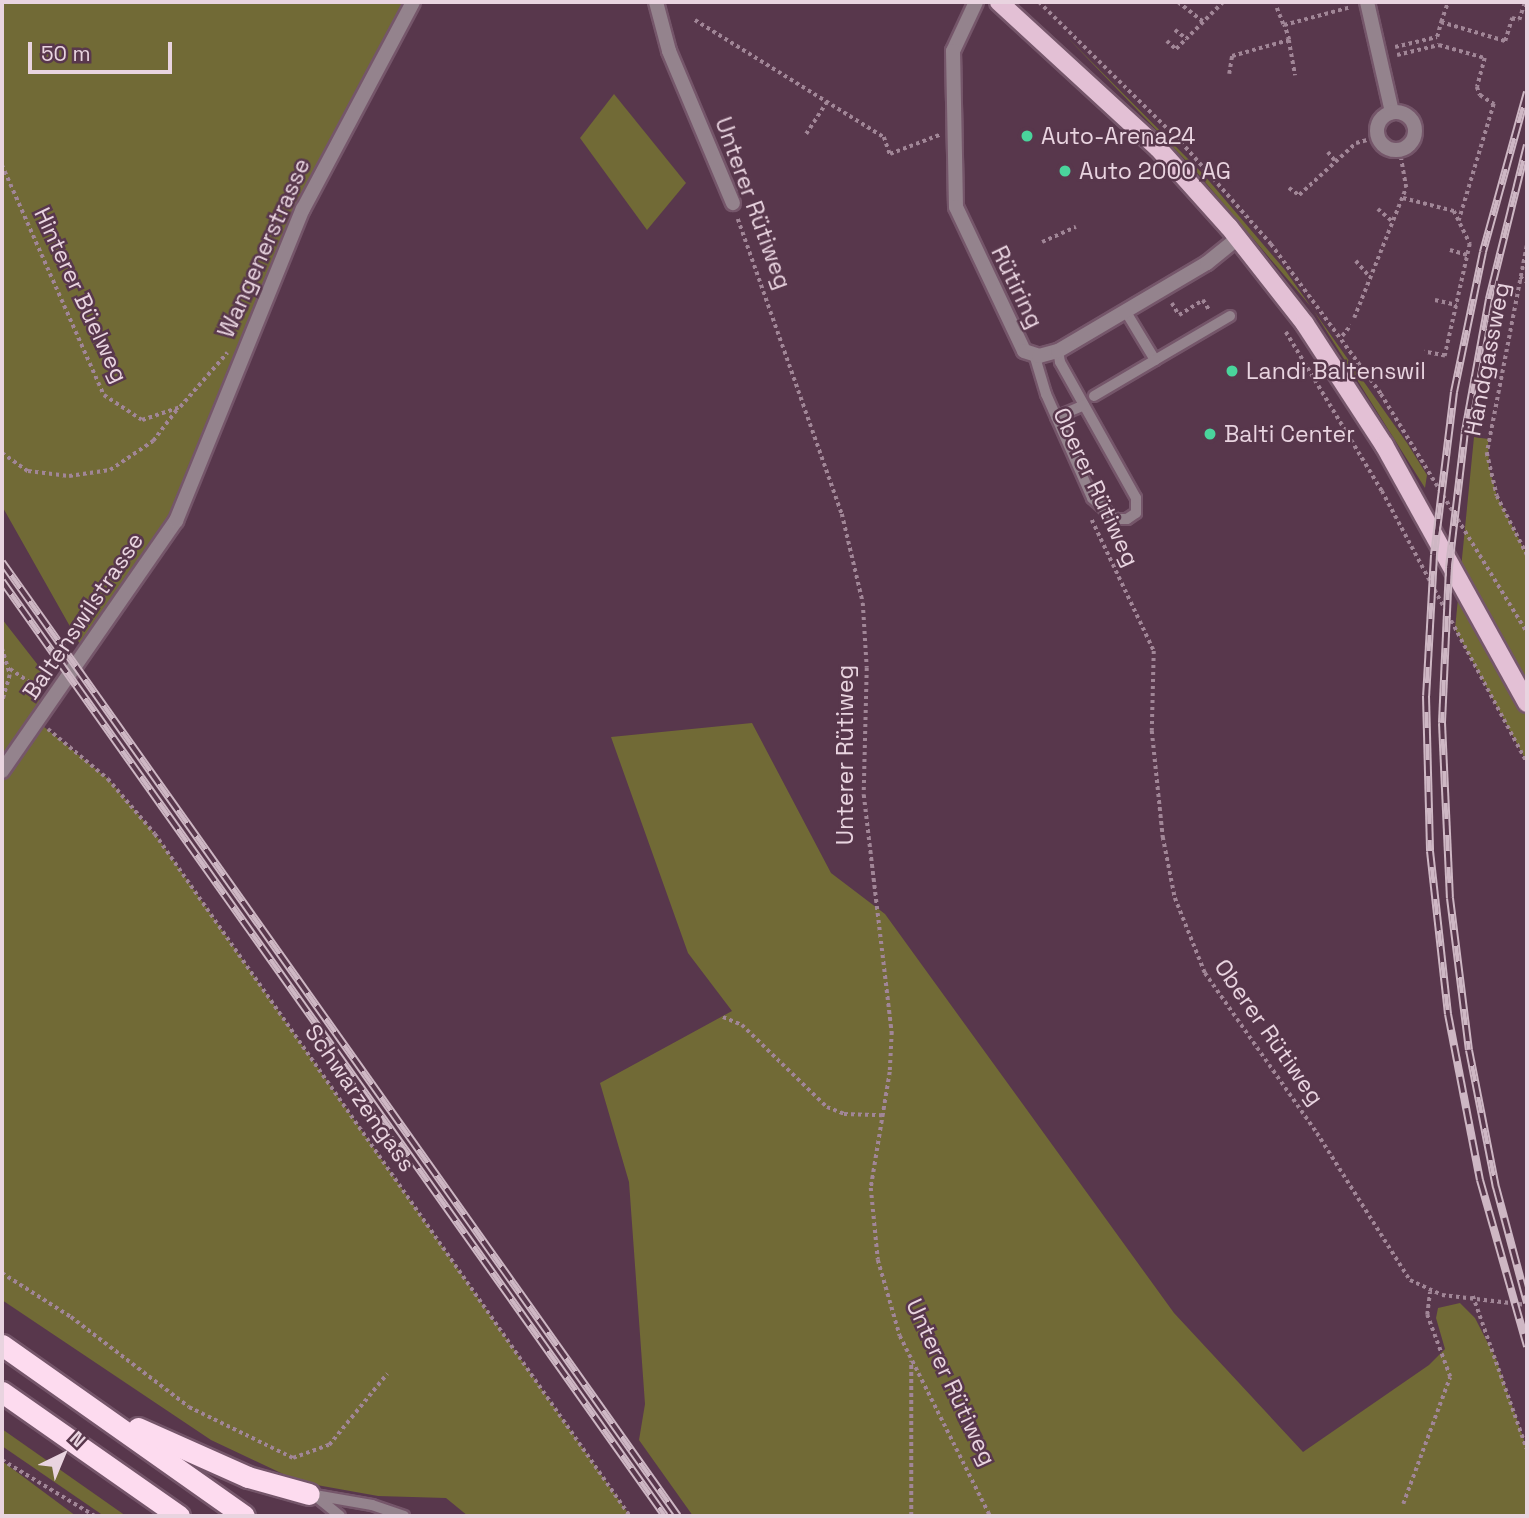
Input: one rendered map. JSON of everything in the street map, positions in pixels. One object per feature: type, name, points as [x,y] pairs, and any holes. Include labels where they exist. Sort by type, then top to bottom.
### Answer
[{"type":"highway","points":[[2,1345],[104,1414],[244,1516]]},
{"type":"highway","points":[[2,1392],[179,1516]]},
{"type":"highway","points":[[104,1414],[248,1477],[313,1496]]},
{"type":"main road","points":[[999,2],[1132,121],[1238,238],[1346,383],[1527,703]]},
{"type":"street","name":"Wangenerstrasse","points":[[176,521],[245,345],[303,209],[413,2]]},
{"type":"street","name":"Unterer Rütiweg","points":[[656,2],[669,51],[733,203]]},
{"type":"street","name":"Rütiring","points":[[976,2],[953,51],[956,208],[964,232],[1014,336],[1024,351],[1034,355],[1058,351],[1207,263],[1238,238]]},
{"type":"street","points":[[1367,2],[1392,112]]},
{"type":"street","points":[[1392,112],[1406,115],[1414,127],[1411,141],[1399,149],[1385,146],[1378,137],[1380,120],[1392,112]]},
{"type":"street","name":"Baltenswilstrasse","points":[[2,771],[176,521]]},
{"type":"lane","points":[[1126,312],[1155,360]]},
{"type":"lane","points":[[1094,396],[1230,316]]},
{"type":"lane","points":[[1034,355],[1056,417],[1092,498],[1115,519],[1127,519],[1136,513],[1136,498],[1084,405],[1058,351]]},
{"type":"lane","points":[[1056,417],[1084,405]]},
{"type":"lane","points":[[313,1496],[340,1516]]},
{"type":"lane","points":[[313,1496],[372,1505],[404,1516]]},
{"type":"path","points":[[1178,2],[1205,23]]},
{"type":"path","points":[[1167,41],[1177,49],[1205,23],[1222,2]]},
{"type":"path","points":[[1284,25],[1367,2]]},
{"type":"path","points":[[1380,55],[1437,37],[1448,2]]},
{"type":"path","points":[[1441,23],[1504,41],[1512,18],[1518,20],[1525,2]]},
{"type":"path","points":[[1276,8],[1289,40],[1295,75]]},
{"type":"path","points":[[695,20],[884,137],[890,154],[954,129]]},
{"type":"path","points":[[1175,30],[1187,40]]},
{"type":"path","points":[[1229,74],[1227,61],[1289,40]]},
{"type":"path","points":[[1380,55],[1439,45],[1485,58],[1478,88],[1480,95],[1494,104],[1459,221]]},
{"type":"path","points":[[806,134],[827,102]]},
{"type":"path","points":[[1289,188],[1299,195],[1356,143],[1378,137]]},
{"type":"path","points":[[1354,318],[1406,188],[1399,149]]},
{"type":"path","points":[[1328,152],[1336,162]]},
{"type":"path","name":"Hinterer Büelweg","points":[[2,165],[104,395],[142,420],[180,407]]},
{"type":"path","points":[[1403,198],[1454,211],[1470,244],[1445,356],[1424,352]]},
{"type":"path","name":"Unterer Rütiweg","points":[[733,203],[762,296],[842,514],[860,577],[867,668],[863,754],[867,841],[892,1032],[871,1188],[874,1238],[889,1305],[911,1359],[990,1516]]},
{"type":"path","points":[[1378,209],[1393,222]]},
{"type":"path","points":[[1042,242],[1076,227]]},
{"type":"path","name":"Handgassweg","points":[[1527,246],[1488,453],[1497,496],[1527,555]]},
{"type":"path","points":[[1450,250],[1468,255]]},
{"type":"path","points":[[1356,261],[1370,276]]},
{"type":"path","points":[[1520,276],[1527,282]]},
{"type":"path","points":[[1164,289],[1179,315],[1203,300],[1217,323]]},
{"type":"path","points":[[1435,300],[1456,305]]},
{"type":"path","points":[[1342,336],[1351,325]]},
{"type":"path","points":[[1283,328],[1382,491],[1527,762]]},
{"type":"path","points":[[2,453],[28,471],[69,477],[110,470],[153,441],[219,358],[245,345]]},
{"type":"path","name":"Oberer Rütiweg","points":[[1089,513],[1154,651],[1152,732],[1159,813],[1175,898],[1193,949],[1220,997],[1317,1133],[1401,1270],[1430,1292]]},
{"type":"path","points":[[2,648],[9,668],[2,703]]},
{"type":"path","points":[[9,668],[54,699]]},
{"type":"path","name":"Schwarzengass","points":[[38,722],[108,779],[155,834],[631,1516]]},
{"type":"path","points":[[723,1017],[742,1024],[827,1107],[854,1116],[882,1115]]},
{"type":"path","points":[[2,1273],[71,1317],[189,1407],[293,1458],[329,1445],[387,1374]]},
{"type":"path","points":[[1403,1504],[1450,1377],[1427,1315],[1430,1292],[1527,1305]]},
{"type":"path","points":[[1473,1296],[1527,1449]]},
{"type":"path","points":[[911,1359],[911,1516]]},
{"type":"path","points":[[2,1460],[95,1516]]},
{"type":"shaded area","points":[[2,2],[413,2],[303,209],[176,521],[85,653],[2,506]]},
{"type":"shaded area","points":[[1064,34],[1204,175],[1285,270],[1311,307],[1194,169]]},
{"type":"shaded area","points":[[614,94],[686,183],[647,230],[580,138]]},
{"type":"shaded area","points":[[1314,311],[1407,443],[1427,475],[1425,488]]},
{"type":"shaded area","points":[[1474,437],[1488,439],[1489,468],[1497,496],[1527,555],[1527,762],[1455,629]]},
{"type":"shaded area","points":[[2,619],[41,669],[38,722],[108,779],[155,834],[630,1516],[468,1516],[446,1498],[378,1496],[300,1482],[211,1440],[2,1300]]},
{"type":"shaded area","points":[[752,723],[831,873],[885,914],[1174,1313],[1303,1452],[1429,1365],[1445,1349],[1436,1318],[1438,1308],[1460,1303],[1475,1318],[1496,1359],[1527,1449],[1527,1516],[693,1516],[639,1440],[645,1404],[629,1182],[600,1083],[732,1011],[688,953],[611,737]]},
{"type":"shaded area","points":[[2,1429],[126,1516],[104,1516],[2,1446]]},
{"type":"shaded area","points":[[2,1461],[76,1516],[2,1516]]},
{"type":"railway","points":[[1527,92],[1483,252],[1454,392],[1434,555],[1426,696],[1430,851],[1448,1014],[1480,1180],[1527,1346]]},
{"type":"railway","points":[[1527,145],[1489,299],[1465,431],[1449,568],[1442,723],[1450,898],[1469,1050],[1496,1187],[1527,1303]]},
{"type":"railway","points":[[2,562],[678,1516]]},
{"type":"railway","points":[[2,581],[665,1516]]},
{"type":"place","name":"Auto-Arena24","points":[[1027,136]]},
{"type":"place","name":"Auto 2000 AG","points":[[1065,171]]},
{"type":"place","name":"Landi Baltenswil","points":[[1232,371]]},
{"type":"place","name":"Balti Center","points":[[1210,434]]}]
